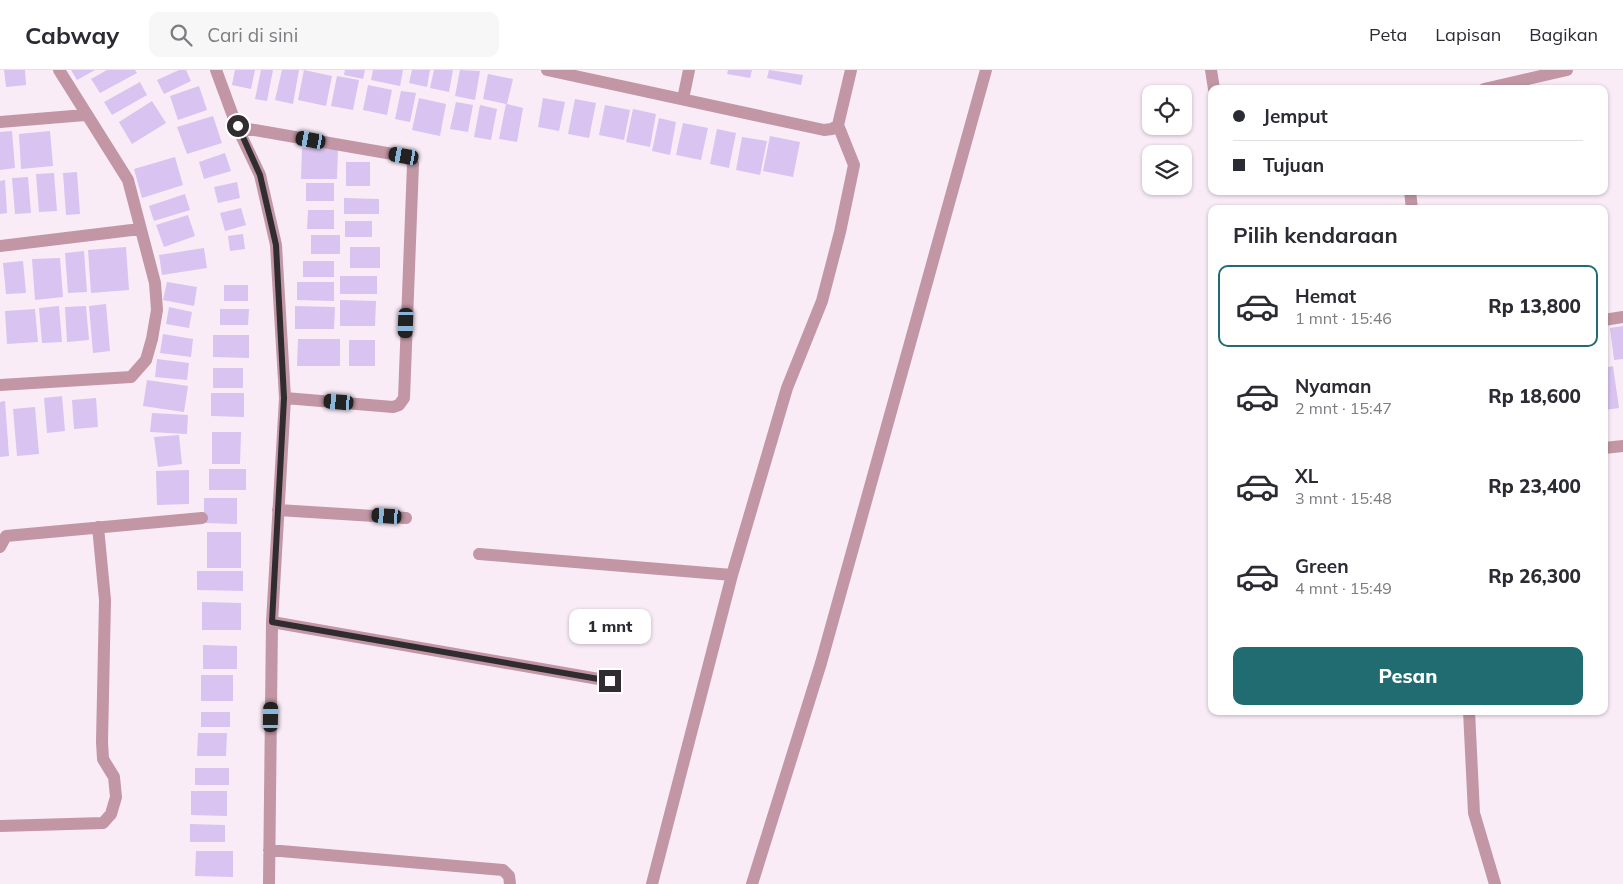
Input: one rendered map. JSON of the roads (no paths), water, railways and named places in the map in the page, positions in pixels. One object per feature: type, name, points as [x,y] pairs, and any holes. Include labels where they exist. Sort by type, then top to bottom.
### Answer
[{"type":"street","points":[[0,385],[131,378],[146,360],[157,310],[155,284],[128,180],[85,115],[59,70]]},
{"type":"street","points":[[216,70],[260,175],[276,245],[284,398],[272,622],[269,884]]},
{"type":"street","points":[[547,70],[582,73],[683,99],[824,130],[832,129],[838,125]]},
{"type":"street","points":[[683,99],[689,70]]},
{"type":"street","points":[[652,884],[732,575],[787,388],[822,301],[840,232],[854,165],[838,125],[851,70]]},
{"type":"street","points":[[752,884],[821,664],[986,70]]},
{"type":"street","points":[[1211,70],[1213,85]]},
{"type":"street","points":[[1501,85],[1567,70]]},
{"type":"street","points":[[0,122],[85,115]]},
{"type":"street","points":[[238,126],[409,157],[413,164],[404,398],[399,405],[393,407],[284,398]]},
{"type":"street","points":[[0,246],[140,229]]},
{"type":"street","points":[[1608,319],[1623,317]]},
{"type":"street","points":[[1608,448],[1623,446]]},
{"type":"street","points":[[278,510],[406,518]]},
{"type":"street","points":[[0,546],[6,536],[202,518]]},
{"type":"street","points":[[0,826],[102,823],[111,814],[116,797],[114,777],[103,759],[105,600],[98,527]]},
{"type":"street","points":[[479,554],[732,575]]},
{"type":"street","points":[[272,622],[610,681]]},
{"type":"street","points":[[1469,715],[1474,813],[1495,884]]},
{"type":"street","points":[[269,850],[503,870],[509,876],[510,884]]}]
